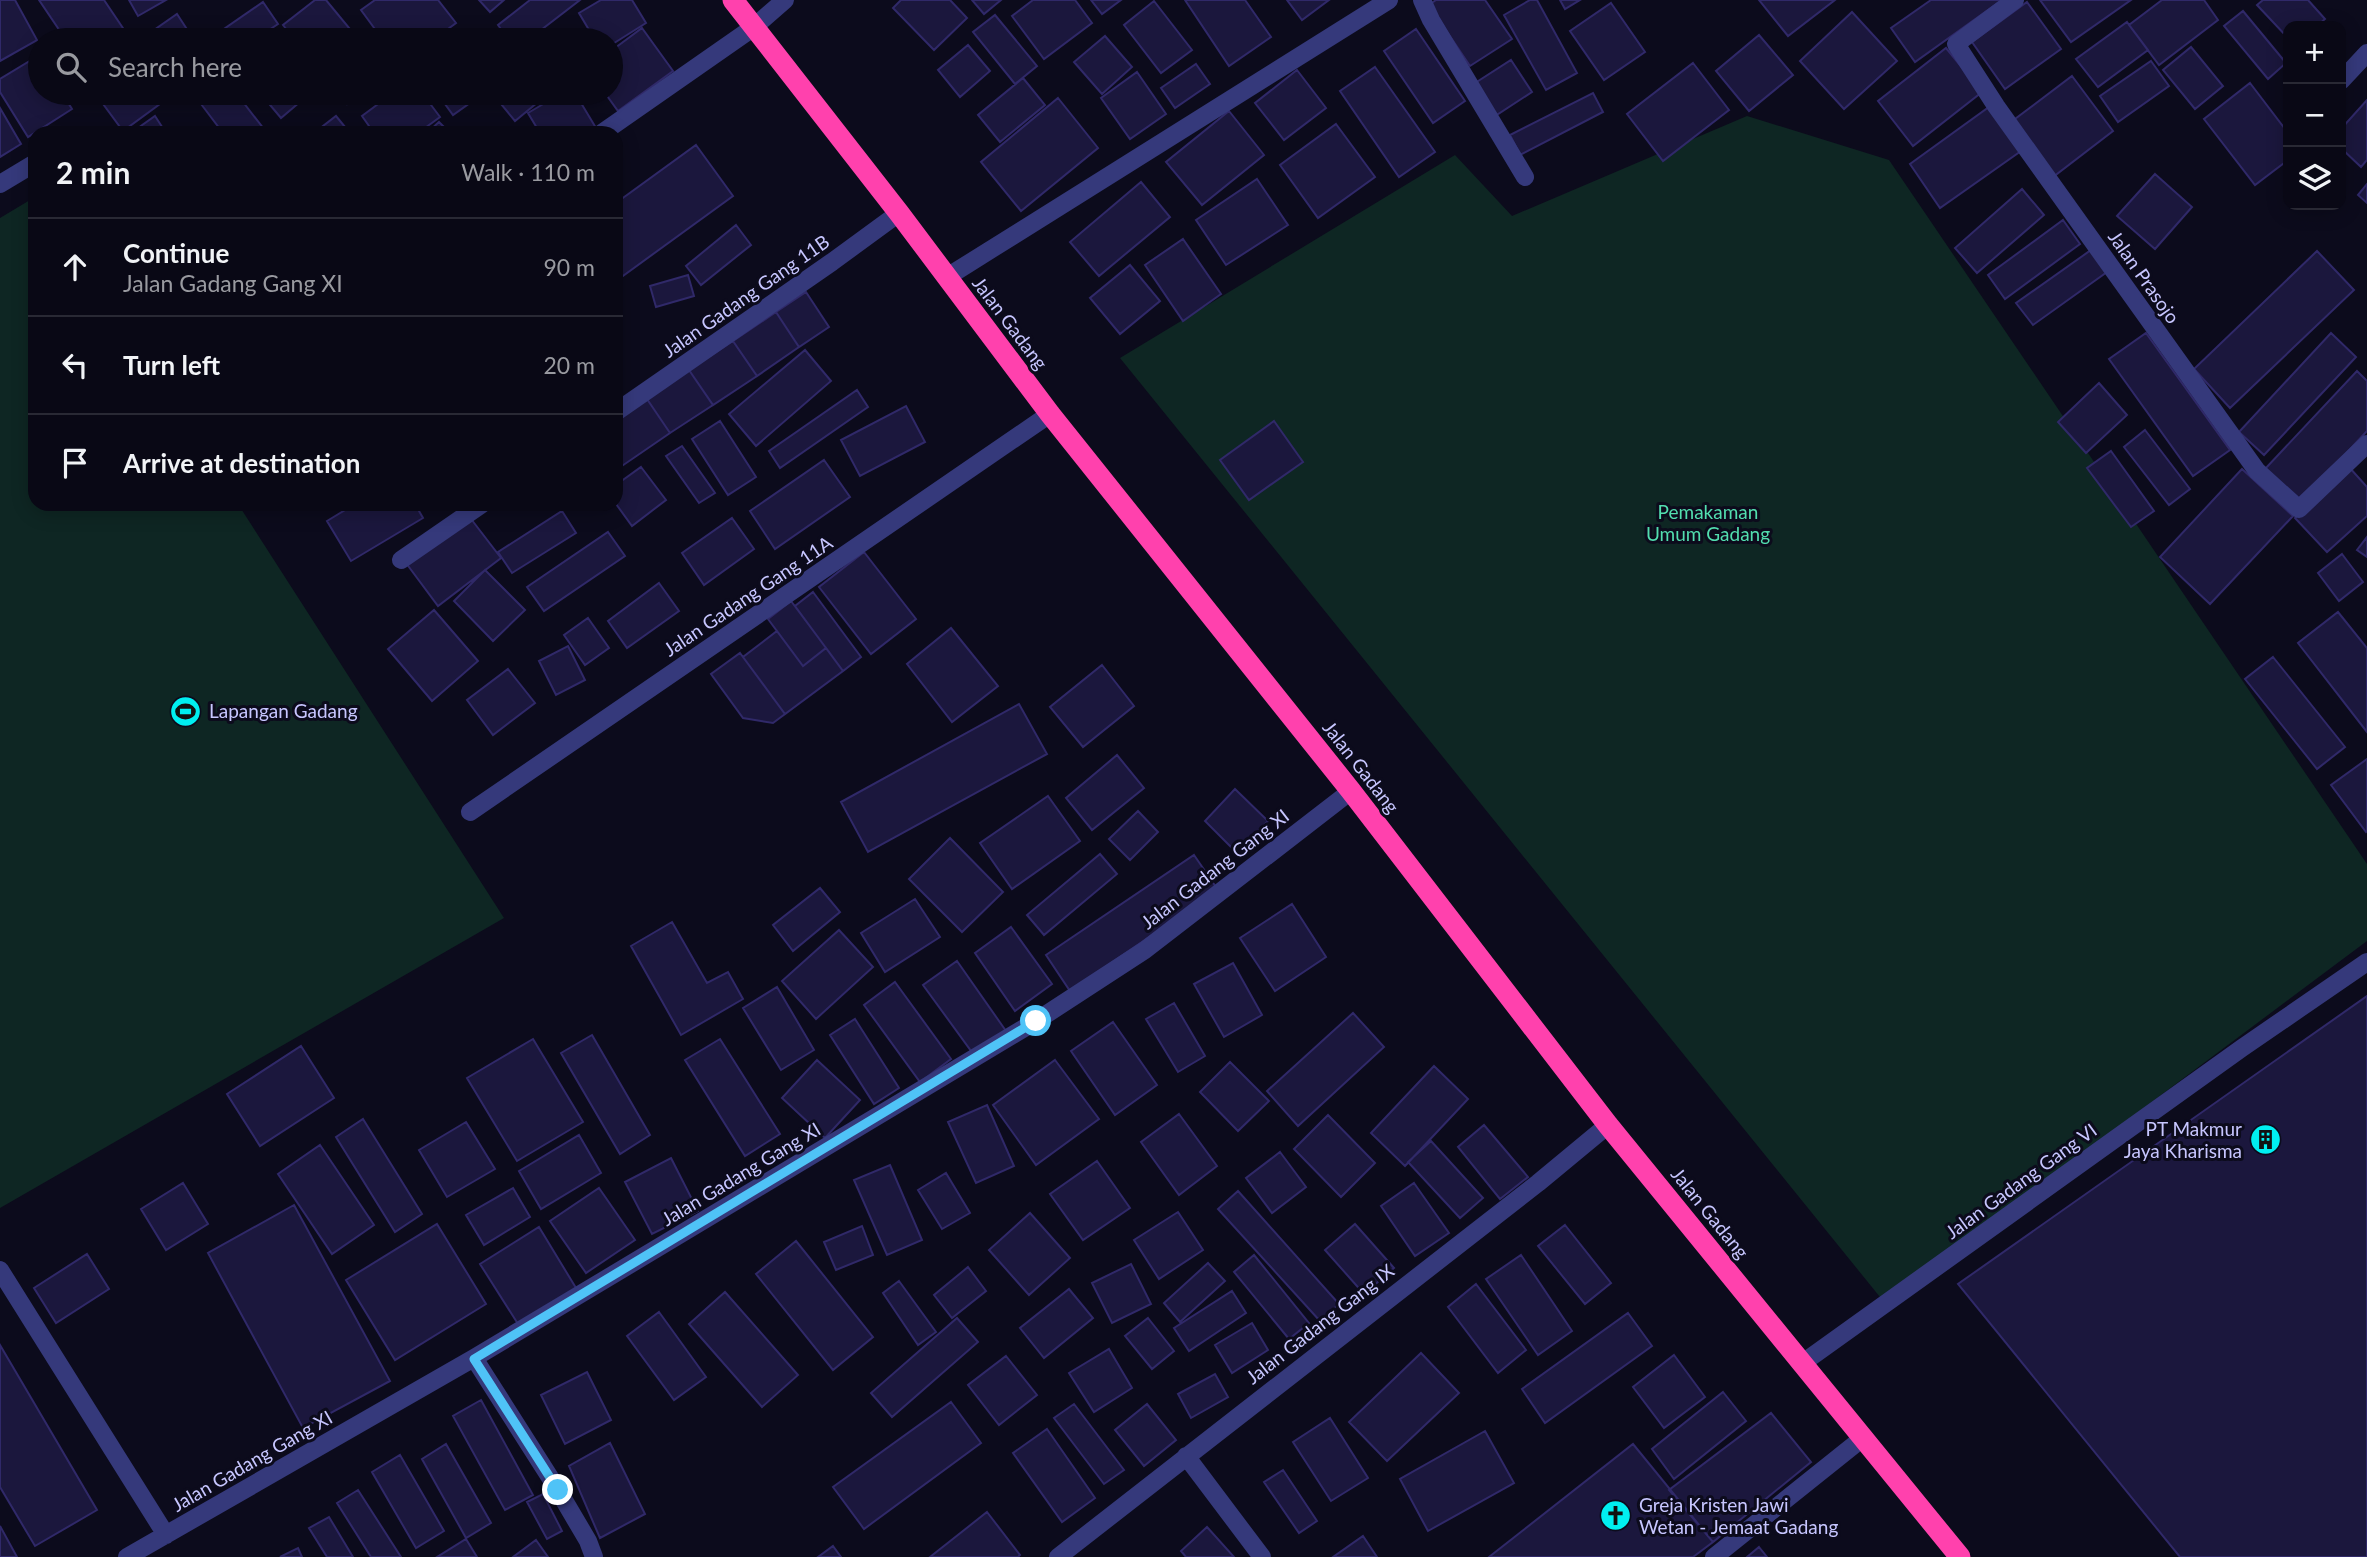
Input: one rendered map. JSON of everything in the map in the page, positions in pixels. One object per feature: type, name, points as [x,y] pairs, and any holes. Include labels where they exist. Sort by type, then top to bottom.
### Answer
[{"type":"highway","name":"Jalan Gadang","points":[[733,0],[1051,414],[1351,791],[1608,1125],[1804,1362],[1960,1557]]},
{"type":"street","points":[[612,126],[754,27],[785,0]]},
{"type":"street","points":[[947,277],[1388,0]]},
{"type":"street","points":[[1422,0],[1525,177]]},
{"type":"street","name":"Jalan Prasojo","points":[[2015,0],[1956,44],[1996,106],[2257,471],[2299,509],[2367,444]]},
{"type":"street","points":[[2346,76],[2367,53]]},
{"type":"street","points":[[0,184],[28,167]]},
{"type":"street","name":"Jalan Gadang Gang 11B","points":[[623,407],[899,213]]},
{"type":"street","name":"Jalan Gadang Gang 11A","points":[[470,812],[1051,414]]},
{"type":"street","points":[[401,560],[472,511]]},
{"type":"street","name":"Jalan Gadang Gang XI","points":[[127,1557],[474,1359],[1036,1021],[1144,950],[1351,791]]},
{"type":"street","name":"Jalan Gadang Gang VI","points":[[1804,1362],[2242,1048],[2367,962]]},
{"type":"street","name":"Jalan Gadang Gang IX","points":[[1058,1557],[1538,1183],[1608,1125]]},
{"type":"street","points":[[0,1270],[166,1535]]},
{"type":"street","points":[[474,1359],[589,1541],[594,1557]]},
{"type":"street","points":[[1714,1557],[1864,1437]]},
{"type":"street","points":[[1186,1456],[1262,1557]]},
{"type":"green space","name":"Pemakaman Umum Gadang","points":[[1747,116],[1889,160],[2367,864],[2367,941],[1884,1302],[1120,358],[1455,155],[1512,216]]},
{"type":"green space","name":"Lapangan Gadang","points":[[28,201],[28,511],[242,511],[504,918],[0,1208],[0,218]]},
{"type":"building","points":[[0,0],[15,0],[30,28],[28,28],[28,45],[0,61]]},
{"type":"building","points":[[39,0],[104,0],[123,28],[58,28]]},
{"type":"building","points":[[129,0],[166,0],[138,16]]},
{"type":"building","points":[[315,0],[326,0],[349,28],[285,28],[283,25]]},
{"type":"building","points":[[375,0],[438,0],[456,23],[449,28],[374,28],[361,10]]},
{"type":"building","points":[[479,0],[504,0],[490,12]]},
{"type":"building","points":[[530,0],[580,0],[544,28],[500,28],[498,25]]},
{"type":"building","points":[[601,0],[632,0],[646,23],[623,37],[623,28],[588,28],[579,13]]},
{"type":"building","points":[[901,0],[950,0],[967,18],[934,50],[893,8]]},
{"type":"building","points":[[972,0],[1001,0],[984,14]]},
{"type":"building","points":[[1033,0],[1075,0],[1092,23],[1044,59],[1012,16]]},
{"type":"building","points":[[1091,0],[1121,0],[1102,14]]},
{"type":"building","points":[[1185,0],[1245,0],[1271,37],[1229,66]]},
{"type":"building","points":[[1287,0],[1329,0],[1302,20]]},
{"type":"building","points":[[1436,0],[1485,0],[1512,39],[1470,66],[1429,5]]},
{"type":"building","points":[[1530,0],[1537,0],[1577,73],[1546,90],[1504,15]]},
{"type":"building","points":[[1560,0],[1580,0],[1565,9]]},
{"type":"building","points":[[1759,0],[1835,0],[1788,36]]},
{"type":"building","points":[[1931,0],[2002,0],[1915,62],[1891,28]]},
{"type":"building","points":[[2040,0],[2131,0],[2071,42]]},
{"type":"building","points":[[2162,0],[2204,0],[2218,20],[2159,65],[2129,25]]},
{"type":"building","points":[[2263,0],[2308,0],[2325,19],[2283,21],[2283,33],[2257,5]]},
{"type":"building","points":[[1154,1],[1192,50],[1161,73],[1124,25]]},
{"type":"building","points":[[263,2],[278,24],[272,28],[225,28]]},
{"type":"building","points":[[2027,2],[2061,49],[2005,89],[1972,42]]},
{"type":"building","points":[[1611,3],[1645,52],[1604,80],[1570,31]]},
{"type":"building","points":[[2243,11],[2283,59],[2283,66],[2268,79],[2224,26]]},
{"type":"building","points":[[1852,12],[1897,61],[1844,109],[1800,61]]},
{"type":"building","points":[[177,14],[186,28],[157,28]]},
{"type":"building","points":[[995,15],[1037,66],[1015,84],[973,32]]},
{"type":"building","points":[[2127,22],[2148,50],[2098,87],[2076,59]]},
{"type":"building","points":[[642,28],[673,71],[618,111],[614,105],[623,105],[623,42]]},
{"type":"building","points":[[1416,29],[1465,101],[1433,123],[1384,51]]},
{"type":"building","points":[[1759,35],[1793,75],[1749,111],[1716,71]]},
{"type":"building","points":[[1105,36],[1132,67],[1102,94],[1074,62]]},
{"type":"building","points":[[968,45],[990,71],[960,97],[938,70]]},
{"type":"building","points":[[2191,47],[2223,86],[2195,109],[2163,70]]},
{"type":"building","points":[[1946,48],[1982,92],[1913,146],[1878,101]]},
{"type":"building","points":[[1511,60],[1532,92],[1492,118],[1472,85]]},
{"type":"building","points":[[2151,61],[2169,86],[2118,122],[2100,96]]},
{"type":"building","points":[[28,62],[28,105],[70,105],[72,109],[45,126],[28,126],[28,137],[0,92],[0,79]]},
{"type":"building","points":[[1693,63],[1729,110],[1663,161],[1627,114]]},
{"type":"building","points":[[1196,64],[1210,84],[1175,108],[1161,88]]},
{"type":"building","points":[[1375,67],[1435,152],[1399,177],[1340,91]]},
{"type":"building","points":[[1297,70],[1326,108],[1284,140],[1255,103]]},
{"type":"building","points":[[1137,72],[1166,114],[1130,139],[1101,98]]},
{"type":"building","points":[[2072,76],[2113,131],[2053,177],[2011,122]]},
{"type":"building","points":[[1023,78],[1045,105],[1000,142],[978,115]]},
{"type":"building","points":[[2250,83],[2283,126],[2283,164],[2255,185],[2204,119]]},
{"type":"building","points":[[1593,93],[1603,112],[1520,155],[1510,135]]},
{"type":"building","points":[[1058,98],[1098,148],[1021,211],[981,162]]},
{"type":"building","points":[[2367,100],[2367,160],[2361,167],[2346,153],[2346,123]]},
{"type":"building","points":[[104,105],[159,105],[130,126],[119,126]]},
{"type":"building","points":[[202,105],[245,105],[262,126],[218,126]]},
{"type":"building","points":[[270,105],[296,105],[281,118]]},
{"type":"building","points":[[377,105],[431,105],[440,117],[428,126],[369,126],[362,116]]},
{"type":"building","points":[[446,105],[467,105],[453,115]]},
{"type":"building","points":[[502,105],[534,105],[515,121]]},
{"type":"building","points":[[542,105],[582,105],[595,126],[536,126],[528,113]]},
{"type":"building","points":[[1989,107],[2021,151],[1940,208],[1910,164]]},
{"type":"building","points":[[0,108],[21,144],[0,157]]},
{"type":"building","points":[[1229,111],[1264,155],[1202,205],[1166,162]]},
{"type":"building","points":[[155,116],[161,126],[141,126]]},
{"type":"building","points":[[336,116],[344,126],[323,126]]},
{"type":"building","points":[[1336,124],[1375,177],[1318,218],[1280,165]]},
{"type":"building","points":[[696,145],[733,196],[623,276],[623,198]]},
{"type":"building","points":[[2155,174],[2192,207],[2155,249],[2117,216]]},
{"type":"building","points":[[1257,179],[1288,225],[1226,265],[1196,220]]},
{"type":"building","points":[[1141,182],[1170,217],[1099,276],[1070,242]]},
{"type":"building","points":[[2367,184],[2367,203],[2358,195]]},
{"type":"building","points":[[2022,189],[2044,215],[1977,273],[1955,248]]},
{"type":"building","points":[[2063,220],[2080,244],[2005,299],[1988,275]]},
{"type":"building","points":[[736,225],[751,245],[701,285],[686,266]]},
{"type":"building","points":[[1183,239],[1221,294],[1183,321],[1145,265]]},
{"type":"building","points":[[2091,250],[2107,272],[2033,325],[2016,303]]},
{"type":"building","points":[[2317,251],[2354,290],[2230,408],[2194,369]]},
{"type":"building","points":[[1130,265],[1160,301],[1120,334],[1090,298]]},
{"type":"building","points":[[688,275],[694,296],[656,307],[650,286]]},
{"type":"building","points":[[806,292],[829,327],[799,347],[776,312]]},
{"type":"building","points":[[776,312],[799,347],[757,376],[733,341]]},
{"type":"building","points":[[2146,333],[2230,450],[2193,476],[2109,359]]},
{"type":"building","points":[[2331,333],[2356,357],[2264,455],[2239,432]]},
{"type":"building","points":[[733,341],[757,376],[713,405],[689,370]]},
{"type":"building","points":[[805,350],[831,381],[756,446],[729,414]]},
{"type":"building","points":[[689,370],[713,405],[670,433],[647,399]]},
{"type":"building","points":[[2357,371],[2367,381],[2367,431],[2301,502],[2265,469]]},
{"type":"building","points":[[2099,383],[2127,415],[2086,453],[2058,422]]},
{"type":"building","points":[[857,390],[868,407],[780,468],[769,451]]},
{"type":"building","points":[[647,399],[670,433],[623,465],[623,414]]},
{"type":"building","points":[[906,406],[925,442],[860,476],[841,440]]},
{"type":"building","points":[[720,421],[756,477],[728,495],[692,439]]},
{"type":"building","points":[[1274,421],[1303,462],[1249,500],[1220,460]]},
{"type":"building","points":[[2145,430],[2190,489],[2169,505],[2124,447]]},
{"type":"building","points":[[682,446],[715,493],[699,503],[666,456]]},
{"type":"building","points":[[2111,451],[2154,511],[2131,527],[2087,468]]},
{"type":"building","points":[[824,460],[850,497],[775,549],[750,511]]},
{"type":"building","points":[[641,467],[666,500],[632,526],[621,511],[623,480]]},
{"type":"building","points":[[2349,467],[2367,487],[2367,516],[2327,552],[2295,518]]},
{"type":"building","points":[[2242,469],[2293,516],[2210,604],[2160,557]]},
{"type":"building","points":[[343,511],[419,511],[423,518],[351,561],[327,521]]},
{"type":"building","points":[[562,511],[576,533],[512,573],[498,552]]},
{"type":"building","points":[[468,515],[501,558],[438,606],[406,563]]},
{"type":"building","points":[[732,518],[754,549],[704,585],[682,553]]},
{"type":"building","points":[[608,532],[625,556],[544,611],[527,587]]},
{"type":"building","points":[[2367,537],[2367,557],[2357,550]]},
{"type":"building","points":[[864,552],[916,619],[871,654],[819,587]]},
{"type":"building","points":[[2342,554],[2363,582],[2339,601],[2318,573]]},
{"type":"building","points":[[485,570],[525,610],[493,641],[454,601]]},
{"type":"building","points":[[659,583],[679,611],[627,648],[608,621]]},
{"type":"building","points":[[813,592],[861,657],[843,671],[795,606]]},
{"type":"building","points":[[791,601],[826,648],[803,666],[768,619]]},
{"type":"building","points":[[434,610],[478,661],[432,701],[388,649]]},
{"type":"building","points":[[2338,612],[2367,648],[2367,732],[2298,643]]},
{"type":"building","points":[[588,618],[609,648],[585,665],[564,635]]},
{"type":"building","points":[[951,628],[998,686],[952,722],[907,664]]},
{"type":"building","points":[[777,631],[803,666],[826,648],[843,671],[785,714],[743,657]]},
{"type":"building","points":[[568,646],[585,680],[556,695],[539,661]]},
{"type":"building","points":[[740,653],[785,714],[773,723],[743,718],[711,674]]},
{"type":"building","points":[[2273,657],[2345,747],[2317,769],[2245,679]]},
{"type":"building","points":[[1102,665],[1134,706],[1083,747],[1050,707]]},
{"type":"building","points":[[508,669],[535,703],[493,735],[467,700]]},
{"type":"building","points":[[1019,704],[1047,754],[868,852],[841,802]]},
{"type":"building","points":[[1117,755],[1144,788],[1092,830],[1066,798]]},
{"type":"building","points":[[2367,759],[2367,831],[2366,832],[2331,785]]},
{"type":"building","points":[[1235,789],[1268,821],[1237,853],[1205,821]]},
{"type":"building","points":[[1048,796],[1080,841],[1012,889],[980,843]]},
{"type":"building","points":[[1138,811],[1158,832],[1130,860],[1109,839]]},
{"type":"building","points":[[950,838],[1003,892],[962,932],[909,879]]},
{"type":"building","points":[[1100,854],[1117,874],[1044,935],[1027,915]]},
{"type":"building","points":[[1194,855],[1218,890],[1070,991],[1046,955]]},
{"type":"building","points":[[820,888],[840,912],[793,951],[773,925]]},
{"type":"building","points":[[915,899],[940,937],[885,972],[861,933]]},
{"type":"building","points":[[1292,904],[1326,957],[1275,991],[1240,938]]},
{"type":"building","points":[[672,922],[707,983],[728,972],[743,999],[681,1035],[631,946]]},
{"type":"building","points":[[1011,927],[1052,984],[1015,1011],[975,953]]},
{"type":"building","points":[[839,930],[873,967],[816,1019],[782,981]]},
{"type":"building","points":[[957,961],[1006,1031],[974,1055],[923,985]]},
{"type":"building","points":[[1233,963],[1262,1015],[1224,1037],[1194,984]]},
{"type":"building","points":[[895,982],[951,1059],[920,1082],[864,1005]]},
{"type":"building","points":[[777,987],[814,1050],[781,1070],[743,1008]]},
{"type":"building","name":"PT Makmur Jaya Kharisma","points":[[2367,996],[2367,1557],[2180,1557],[1958,1284]]},
{"type":"building","points":[[1174,1003],[1205,1056],[1178,1072],[1146,1019]]},
{"type":"building","points":[[1353,1013],[1384,1047],[1298,1126],[1267,1091]]},
{"type":"building","points":[[855,1019],[899,1088],[874,1104],[830,1035]]},
{"type":"building","points":[[1113,1022],[1157,1085],[1115,1115],[1071,1051]]},
{"type":"building","points":[[592,1035],[650,1135],[620,1154],[561,1053]]},
{"type":"building","points":[[533,1039],[583,1122],[517,1161],[467,1078]]},
{"type":"building","points":[[720,1039],[780,1134],[745,1156],[685,1060]]},
{"type":"building","points":[[301,1046],[334,1098],[260,1146],[227,1094]]},
{"type":"building","points":[[817,1060],[860,1100],[825,1138],[782,1098]]},
{"type":"building","points":[[1055,1060],[1099,1119],[1036,1165],[993,1105]]},
{"type":"building","points":[[1230,1062],[1269,1101],[1238,1131],[1200,1092]]},
{"type":"building","points":[[1434,1066],[1468,1099],[1405,1166],[1371,1133]]},
{"type":"building","points":[[987,1105],[1014,1166],[976,1183],[948,1122]]},
{"type":"building","points":[[1179,1114],[1217,1166],[1179,1195],[1141,1142]]},
{"type":"building","points":[[1328,1115],[1375,1163],[1341,1197],[1294,1149]]},
{"type":"building","points":[[363,1119],[422,1214],[395,1232],[336,1137]]},
{"type":"building","points":[[466,1122],[495,1169],[447,1197],[419,1150]]},
{"type":"building","points":[[1484,1125],[1528,1177],[1500,1199],[1458,1147]]},
{"type":"building","points":[[579,1135],[601,1173],[541,1209],[519,1171]]},
{"type":"building","points":[[1431,1141],[1483,1198],[1460,1218],[1408,1162]]},
{"type":"building","points":[[320,1145],[374,1225],[332,1254],[278,1174]]},
{"type":"building","points":[[1280,1152],[1306,1187],[1272,1213],[1246,1178]]},
{"type":"building","points":[[671,1158],[698,1211],[652,1234],[625,1182]]},
{"type":"building","points":[[1097,1161],[1130,1208],[1083,1240],[1050,1194]]},
{"type":"building","points":[[890,1165],[922,1240],[887,1255],[854,1180]]},
{"type":"building","points":[[946,1173],[970,1213],[942,1229],[918,1190]]},
{"type":"building","points":[[183,1183],[208,1224],[166,1250],[141,1209]]},
{"type":"building","points":[[1414,1183],[1449,1233],[1415,1256],[1381,1206]]},
{"type":"building","points":[[513,1188],[530,1217],[484,1245],[466,1215]]},
{"type":"building","points":[[599,1188],[635,1240],[586,1273],[550,1221]]},
{"type":"building","points":[[1238,1191],[1339,1304],[1320,1321],[1218,1209]]},
{"type":"building","points":[[294,1205],[390,1381],[303,1428],[208,1253]]},
{"type":"building","points":[[1178,1212],[1203,1250],[1159,1279],[1134,1240]]},
{"type":"building","points":[[1030,1213],[1070,1258],[1029,1295],[989,1250]]},
{"type":"building","points":[[437,1224],[486,1304],[395,1360],[346,1280]]},
{"type":"building","points":[[1355,1224],[1394,1268],[1364,1294],[1325,1250]]},
{"type":"building","points":[[1565,1225],[1611,1283],[1585,1304],[1538,1246]]},
{"type":"building","points":[[862,1226],[873,1255],[836,1270],[824,1242]]},
{"type":"building","points":[[539,1227],[576,1288],[518,1324],[480,1264]]},
{"type":"building","points":[[796,1241],[873,1337],[833,1370],[756,1274]]},
{"type":"building","points":[[87,1254],[109,1289],[56,1323],[34,1288]]},
{"type":"building","points":[[1254,1255],[1309,1323],[1289,1339],[1234,1272]]},
{"type":"building","points":[[1521,1255],[1572,1331],[1538,1355],[1486,1279]]},
{"type":"building","points":[[1208,1263],[1225,1281],[1180,1322],[1164,1303]]},
{"type":"building","points":[[1131,1264],[1151,1304],[1112,1323],[1092,1283]]},
{"type":"building","points":[[968,1267],[986,1291],[952,1318],[934,1295]]},
{"type":"building","points":[[899,1281],[936,1332],[918,1345],[883,1293]]},
{"type":"building","points":[[1476,1284],[1526,1350],[1498,1373],[1448,1307]]},
{"type":"building","points":[[1069,1289],[1093,1318],[1044,1358],[1020,1328]]},
{"type":"building","points":[[1232,1291],[1246,1313],[1189,1351],[1174,1328]]},
{"type":"building","points":[[725,1292],[798,1375],[762,1407],[689,1324]]},
{"type":"building","points":[[659,1312],[706,1377],[674,1400],[627,1336]]},
{"type":"building","points":[[1628,1313],[1652,1346],[1545,1423],[1522,1389]]},
{"type":"building","points":[[957,1318],[978,1342],[892,1417],[871,1393]]},
{"type":"building","points":[[1148,1318],[1174,1351],[1152,1369],[1125,1336]]},
{"type":"building","points":[[1252,1323],[1268,1350],[1232,1373],[1215,1345]]},
{"type":"building","points":[[0,1345],[97,1510],[35,1546],[0,1487]]},
{"type":"building","points":[[1109,1349],[1132,1388],[1094,1412],[1069,1373]]},
{"type":"building","points":[[1421,1353],[1459,1393],[1387,1461],[1349,1422]]},
{"type":"building","points":[[1674,1355],[1705,1397],[1664,1428],[1633,1387]]},
{"type":"building","points":[[1006,1356],[1037,1395],[999,1425],[968,1385]]},
{"type":"building","points":[[587,1372],[611,1420],[565,1444],[541,1395]]},
{"type":"building","points":[[1215,1374],[1228,1397],[1191,1418],[1178,1394]]},
{"type":"building","points":[[1723,1392],[1746,1421],[1674,1479],[1652,1449]]},
{"type":"building","points":[[481,1400],[533,1495],[505,1510],[453,1416]]},
{"type":"building","points":[[951,1402],[981,1443],[864,1529],[833,1487]]},
{"type":"building","points":[[1074,1404],[1124,1470],[1104,1484],[1054,1418]]},
{"type":"building","points":[[1147,1404],[1176,1440],[1144,1466],[1115,1430]]},
{"type":"building","points":[[1771,1413],[1811,1462],[1713,1542],[1669,1490]]},
{"type":"building","points":[[1330,1418],[1368,1478],[1331,1501],[1293,1442]]},
{"type":"building","points":[[1047,1429],[1095,1498],[1062,1522],[1013,1453]]},
{"type":"building","points":[[1485,1431],[1514,1483],[1428,1531],[1400,1479]]},
{"type":"building","points":[[610,1443],[645,1514],[600,1538],[569,1466]]},
{"type":"building","points":[[446,1444],[491,1523],[466,1538],[422,1459]]},
{"type":"building","name":"Greja Kristen Jawi Wetan - Jemaat Gadang","points":[[1633,1444],[1713,1542],[1693,1557],[1489,1557]]},
{"type":"building","points":[[400,1455],[444,1531],[416,1548],[372,1472]]},
{"type":"building","points":[[1283,1470],[1317,1521],[1299,1533],[1264,1482]]},
{"type":"building","points":[[358,1490],[401,1557],[371,1557],[337,1503]]},
{"type":"building","points":[[543,1494],[562,1531],[547,1539],[527,1502]]},
{"type":"building","points":[[987,1512],[1020,1555],[1018,1557],[930,1557]]},
{"type":"building","points":[[329,1517],[353,1557],[327,1557],[309,1528]]},
{"type":"building","points":[[0,1526],[17,1557],[0,1557]]},
{"type":"building","points":[[1207,1527],[1234,1557],[1186,1557],[1181,1551]]},
{"type":"building","points":[[1363,1536],[1377,1557],[1333,1557]]},
{"type":"building","points":[[466,1539],[477,1557],[437,1557]]},
{"type":"building","points":[[536,1540],[548,1557],[513,1557]]},
{"type":"building","points":[[833,1546],[841,1557],[818,1557]]},
{"type":"building","points":[[1759,1547],[1767,1557],[1747,1557]]},
{"type":"building","points":[[298,1548],[302,1557],[280,1557]]},
{"type":"place","name":"Lapangan Gadang","points":[[186,711]]},
{"type":"place","name":"PT Makmur Jaya Kharisma","points":[[2265,1140]]},
{"type":"place","name":"Greja Kristen Jawi Wetan - Jemaat Gadang","points":[[1616,1516]]},
{"type":"route","points":[[558,1490],[474,1359],[1036,1021]]}]
